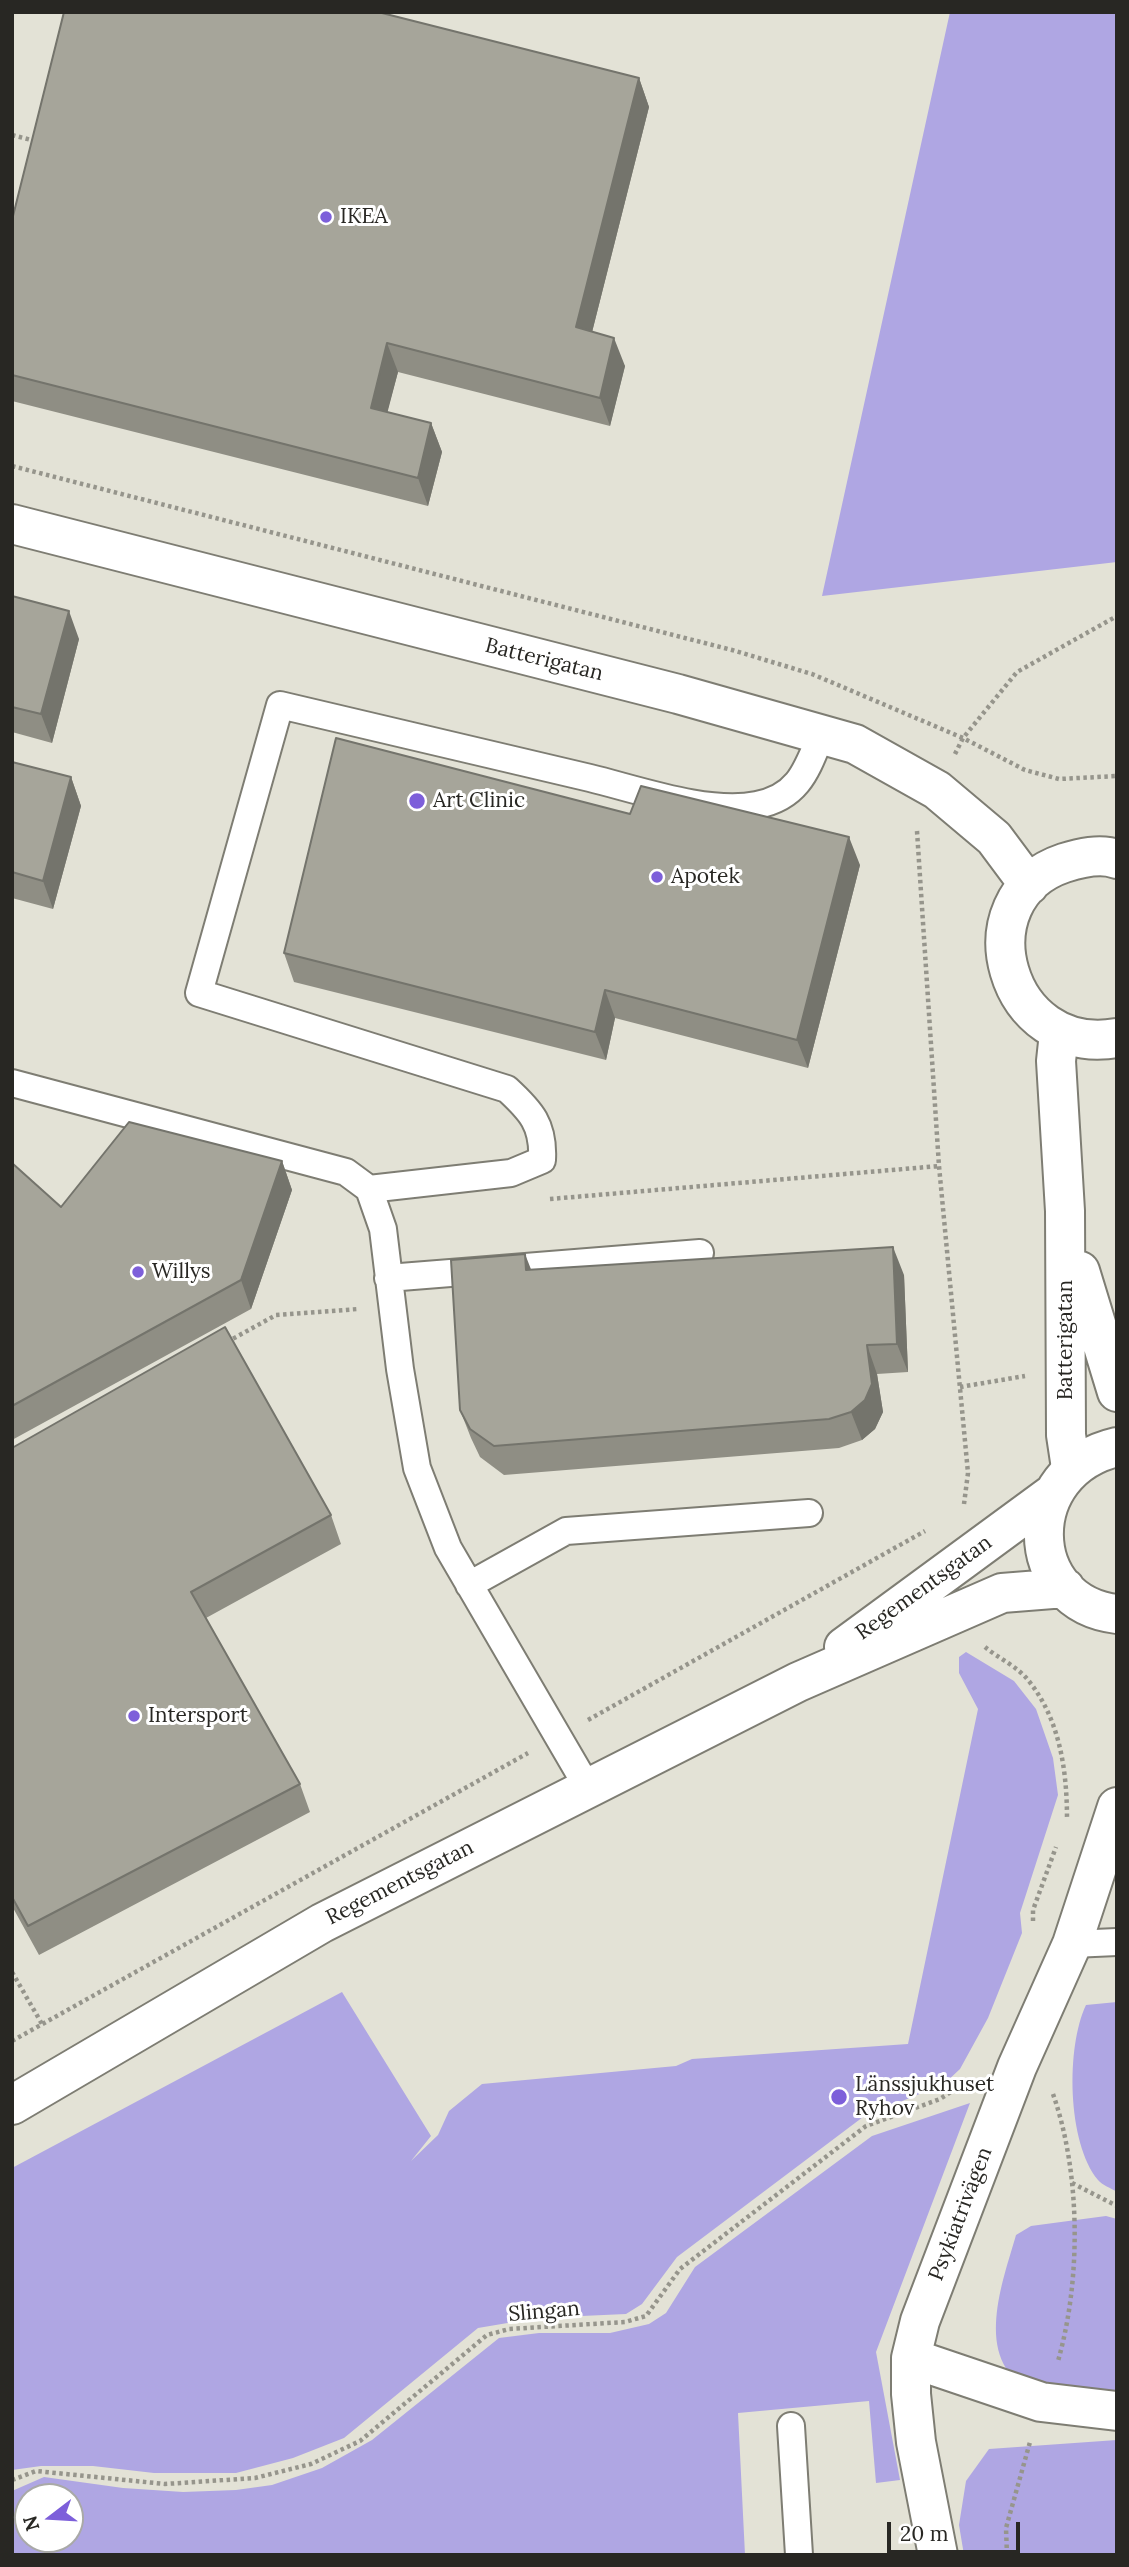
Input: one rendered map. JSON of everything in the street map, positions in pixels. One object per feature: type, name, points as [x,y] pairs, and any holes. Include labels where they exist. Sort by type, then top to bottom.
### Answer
[{"type":"street","name":"Batterigatan","points":[[12,524],[678,694],[855,744],[937,790],[994,838],[1030,885]]},
{"type":"street","points":[[1117,859],[1082,857],[1054,867],[1030,885],[1013,909],[1005,937],[1006,966],[1016,994],[1035,1017],[1059,1033],[1086,1040],[1117,1038]]},
{"type":"street","name":"Batterigatan","points":[[1059,1033],[1056,1061],[1065,1212],[1066,1434],[1061,1481],[1044,1518],[1044,1544],[1051,1567],[1065,1588]]},
{"type":"street","name":"Batterigatan","points":[[1065,1212],[1091,1316],[1117,1392]]},
{"type":"street","name":"Regementsgatan","points":[[798,1682],[1061,1481],[1094,1452],[1117,1447]]},
{"type":"street","points":[[1065,1588],[1086,1604],[1115,1620]]},
{"type":"street","name":"Regementsgatan","points":[[12,2105],[321,1923],[798,1682],[1002,1593],[1065,1588]]},
{"type":"street","name":"Psykiatrivägen","points":[[938,2555],[916,2442],[911,2358],[920,2321],[1017,2067],[1072,1944],[1117,1807]]},
{"type":"street","points":[[911,2358],[1041,2402],[1117,2411]]},
{"type":"lane","points":[[369,1189],[512,1173],[542,1160],[543,1144],[533,1112],[508,1089],[199,993],[280,705],[655,793],[733,807],[759,805],[785,794],[804,778],[821,734]]},
{"type":"lane","points":[[12,1083],[346,1172],[369,1189],[383,1229],[417,1468],[447,1548],[588,1788]]},
{"type":"lane","points":[[388,1279],[699,1253]]},
{"type":"lane","points":[[469,1585],[566,1531],[809,1513]]},
{"type":"lane","points":[[1072,1944],[1117,1942]]},
{"type":"lane","points":[[791,2426],[799,2555]]},
{"type":"path","points":[[12,135],[37,142]]},
{"type":"path","points":[[12,466],[732,650],[812,674],[963,738],[1025,770],[1059,779],[1117,776]]},
{"type":"path","points":[[958,1509],[966,1503],[968,1473],[939,1166],[917,829],[963,738],[1017,671],[1117,616]]},
{"type":"path","points":[[542,1199],[939,1166]]},
{"type":"path","points":[[216,1348],[276,1315],[392,1307]]},
{"type":"path","points":[[12,1972],[42,2024]]},
{"type":"path","name":"Slingan","points":[[12,2480],[36,2470],[165,2484],[256,2478],[311,2464],[360,2441],[487,2335],[509,2329],[625,2322],[646,2316],[680,2269],[866,2126],[940,2099],[966,2081]]},
{"type":"path","points":[[1072,2183],[1117,2206]]},
{"type":"shaded area","points":[[950,12],[1117,12],[1117,562],[822,596]]},
{"type":"shaded area","points":[[966,1652],[1014,1681],[1036,1709],[1053,1758],[1058,1795],[1020,1913],[1022,1933],[988,2018],[960,2069],[944,2084],[863,2117],[677,2257],[642,2304],[626,2314],[537,2318],[478,2328],[344,2438],[293,2458],[236,2473],[154,2473],[93,2466],[41,2466],[12,2470],[12,2168],[342,1992],[431,2136],[411,2161],[438,2135],[449,2111],[482,2084],[676,2066],[692,2059],[908,2044],[978,1709],[959,1673],[959,1657]]},
{"type":"shaded area","points":[[1117,2002],[1117,2192],[1098,2180],[1080,2143],[1075,2119],[1073,2069],[1075,2045],[1086,2005]]},
{"type":"shaded area","points":[[970,2103],[876,2352],[900,2480],[876,2483],[869,2401],[738,2413],[745,2555],[12,2555],[14,2490],[14,2553],[84,2553],[84,2483],[30,2483],[44,2477],[123,2488],[183,2492],[236,2490],[272,2485],[322,2468],[372,2440],[499,2338],[539,2333],[610,2333],[649,2324],[666,2313],[695,2267],[872,2136]]},
{"type":"shaded area","points":[[1106,2216],[1117,2219],[1117,2395],[1030,2389],[1012,2376],[1002,2359],[997,2340],[999,2296],[1016,2235],[1031,2226]]},
{"type":"shaded area","points":[[1117,2440],[1117,2555],[964,2555],[959,2525],[966,2481],[989,2449]]},
{"type":"building","name":"IKEA","points":[[64,12],[378,12],[639,78],[576,327],[614,338],[600,398],[387,343],[371,408],[431,423],[418,478],[12,375],[12,220]]},
{"type":"building","points":[[12,596],[69,611],[41,714],[12,707]]},
{"type":"building","points":[[336,738],[630,814],[641,786],[849,837],[797,1040],[605,990],[595,1032],[284,953]]},
{"type":"building","points":[[12,762],[71,777],[43,881],[12,872]]},
{"type":"building","name":"Willys","points":[[129,1122],[282,1161],[241,1280],[12,1406],[12,1163],[61,1207]]},
{"type":"building","points":[[893,1247],[897,1344],[867,1345],[872,1384],[865,1400],[851,1412],[829,1419],[494,1446],[470,1429],[460,1410],[451,1260],[525,1254],[526,1270]]},
{"type":"building","name":"Intersport","points":[[225,1327],[331,1515],[191,1592],[300,1784],[28,1926],[12,1897],[12,1448]]},
{"type":"place","name":"IKEA","points":[[326,217]]},
{"type":"place","name":"Art Clinic","points":[[417,801]]},
{"type":"place","name":"Apotek","points":[[657,877]]},
{"type":"place","name":"Willys","points":[[138,1272]]},
{"type":"place","name":"Intersport","points":[[134,1716]]},
{"type":"place","name":"Länssjukhuset Ryhov","points":[[839,2097]]}]
